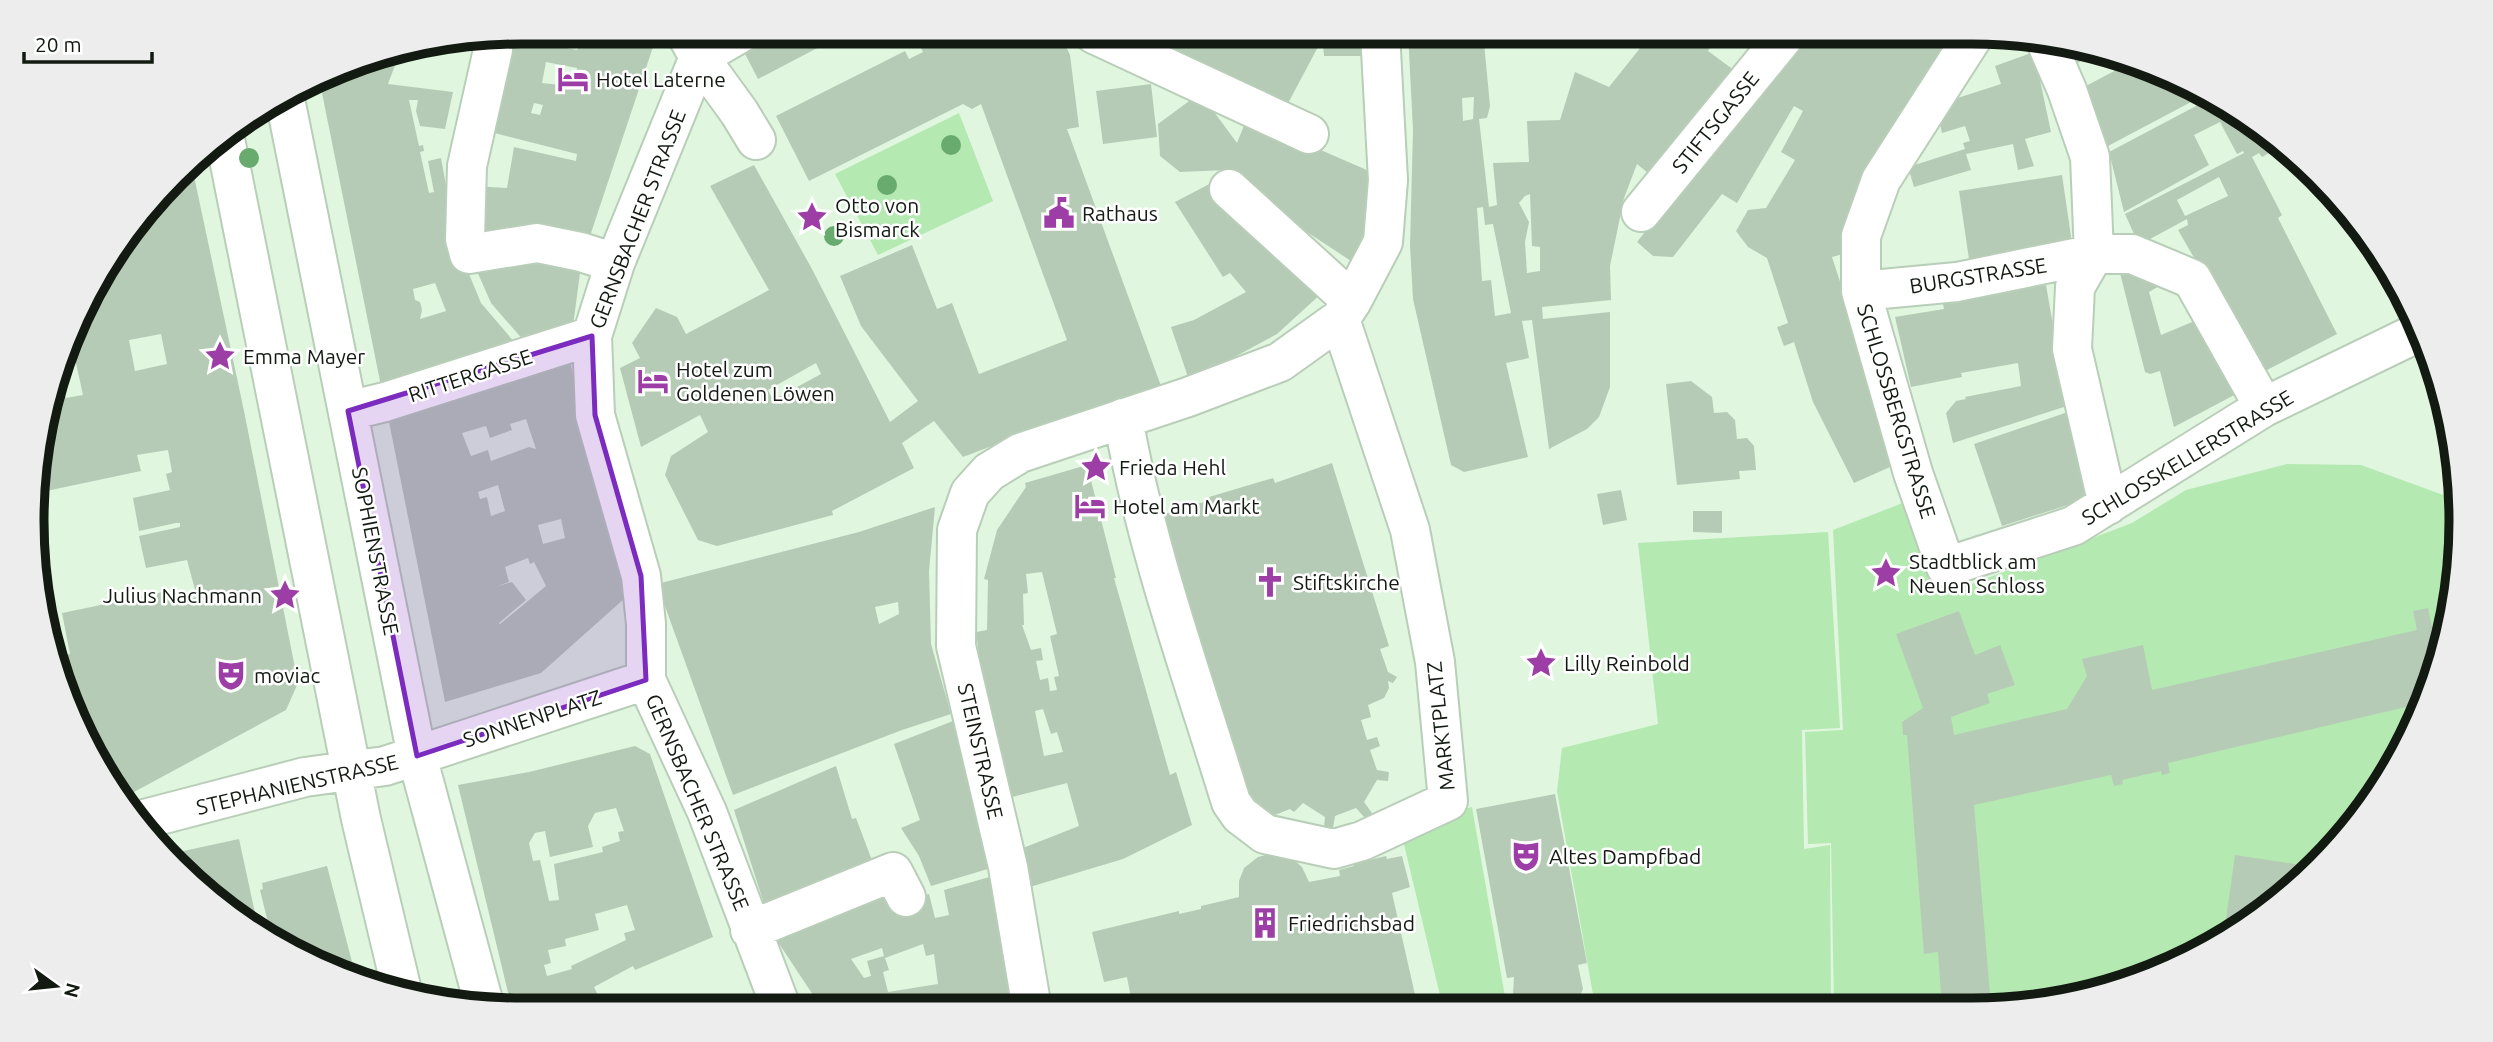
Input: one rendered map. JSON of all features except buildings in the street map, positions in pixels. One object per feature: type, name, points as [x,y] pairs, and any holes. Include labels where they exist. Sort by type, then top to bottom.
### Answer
[{"type":"street","points":[[692,44],[756,140]]},
{"type":"street","name":"GERNSBACHER STRASSE","points":[[692,44],[592,336],[595,415],[641,576],[646,624],[646,680],[707,813],[777,998]]},
{"type":"street","points":[[1116,44],[1309,134]]},
{"type":"street","points":[[1123,418],[1280,362],[1346,310],[1383,242],[1388,180],[1381,44]]},
{"type":"street","name":"STIFTSGASSE","points":[[1641,212],[1778,44]]},
{"type":"street","name":"SCHLOSSBERGSTRASSE","points":[[1946,567],[1913,473],[1861,291],[1861,236],[1881,180],[1968,44]]},
{"type":"street","points":[[493,50],[467,166],[465,239],[469,254],[537,243],[581,252],[615,263]]},
{"type":"street","points":[[2050,51],[2067,90],[2090,157],[2094,254]]},
{"type":"street","name":"SOPHIENSTRASSE","points":[[286,106],[418,756],[482,996]]},
{"type":"street","points":[[226,145],[367,845],[400,983]]},
{"type":"street","points":[[1229,189],[1346,310]]},
{"type":"street","name":"BURGSTRASSE","points":[[1861,291],[1956,282],[2094,254],[2132,254],[2192,279],[2264,407]]},
{"type":"street","name":"BURGSTRASSE","points":[[2094,254],[2075,287],[2072,349],[2108,505]]},
{"type":"street","name":"MARKTPLATZ","points":[[1123,418],[1132,473],[1144,520],[1231,802],[1240,815],[1265,834],[1334,849],[1362,841],[1448,801],[1435,662],[1410,530],[1346,310]]},
{"type":"street","name":"SCHLOSSKELLERSTRASSE","points":[[1946,567],[2073,526],[2264,407],[2412,335]]},
{"type":"street","name":"RITTERGASSE","points":[[348,411],[385,402],[592,336]]},
{"type":"street","name":"STEINSTRASSE","points":[[1030,998],[1008,867],[956,646],[957,530],[970,493],[989,472],[1020,453],[1123,418]]},
{"type":"street","name":"SONNENPLATZ","points":[[418,756],[646,680]]},
{"type":"street","name":"STEPHANIENSTRASSE","points":[[147,818],[305,777],[385,766],[418,756]]},
{"type":"street","points":[[750,930],[893,872],[906,897]]},
{"type":"highlighted area","points":[[592,336],[595,415],[641,576],[646,680],[417,756],[348,411]]},
{"type":"green space","points":[[959,113],[993,201],[878,255],[835,174]]},
{"type":"green space","points":[[2287,464],[2361,465],[2446,496],[2448,501],[2448,552],[2433,645],[2413,704],[2400,732],[2351,812],[2287,880],[2263,900],[2183,949],[2125,973],[2065,989],[2003,997],[1834,998],[1831,843],[1808,844],[1805,732],[1843,730],[1833,530],[1908,501],[1940,596],[2132,523],[2186,490]]},
{"type":"green space","points":[[1828,532],[1840,728],[1802,730],[1804,849],[1830,845],[1831,998],[1594,998],[1557,791],[1562,748],[1658,724],[1638,543]]},
{"type":"green space","points":[[1472,807],[1505,998],[1441,998],[1402,836],[1448,813]]},
{"type":"place","name":"Hotel Laterne","points":[[573,79]]},
{"type":"place","name":"Rathaus","points":[[1059,213]]},
{"type":"place","name":"Otto von Bismarck","points":[[812,217]]},
{"type":"place","name":"Emma Mayer","points":[[220,356]]},
{"type":"place","name":"Hotel zum Goldenen Löwen","points":[[653,381]]},
{"type":"place","name":"Frieda Hehl","points":[[1096,467]]},
{"type":"place","name":"Hotel am Markt","points":[[1090,506]]},
{"type":"place","name":"Stadtblick am Neuen Schloss","points":[[1886,573]]},
{"type":"place","name":"Stiftskirche","points":[[1270,582]]},
{"type":"place","name":"Julius Nachmann","points":[[285,595]]},
{"type":"place","name":"Lilly Reinbold","points":[[1541,663]]},
{"type":"place","name":"moviac","points":[[231,675]]},
{"type":"place","name":"Altes Dampfbad","points":[[1526,856]]},
{"type":"place","name":"Friedrichsbad","points":[[1265,923]]}]
